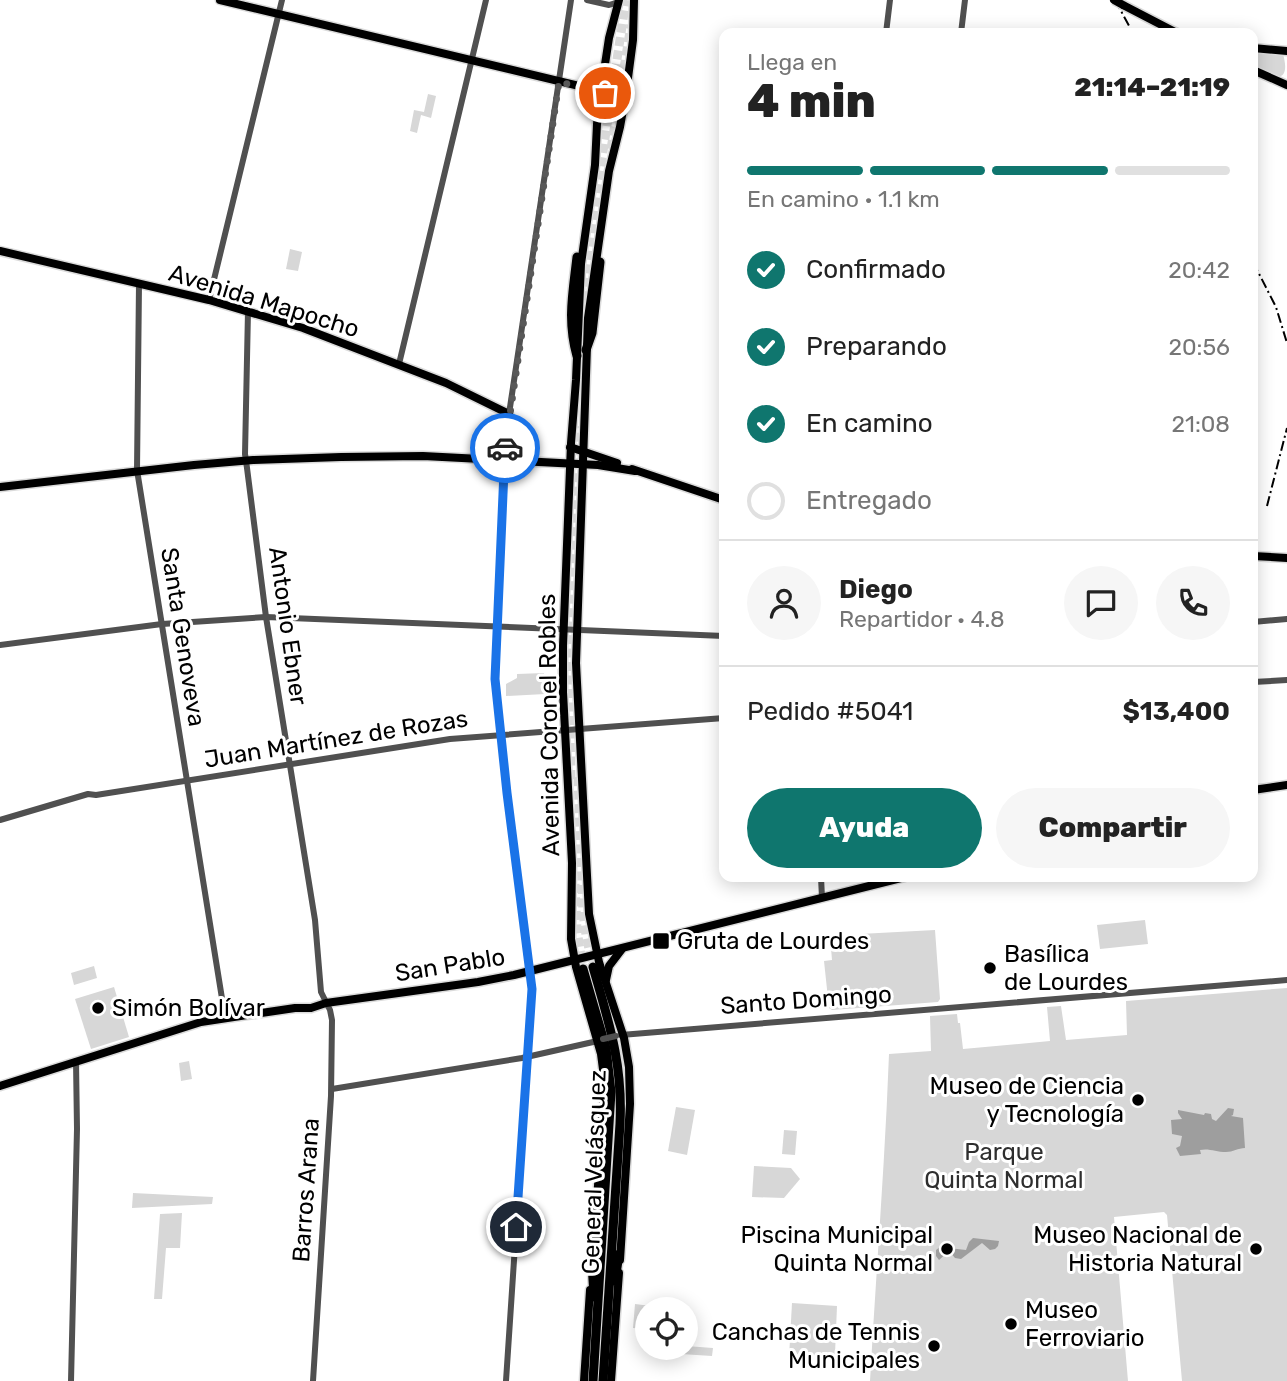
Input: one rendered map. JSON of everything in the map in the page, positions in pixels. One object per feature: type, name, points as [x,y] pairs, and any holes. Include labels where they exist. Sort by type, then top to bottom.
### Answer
[{"type":"highway","points":[[577,257],[570,324],[577,356]]},
{"type":"highway","points":[[586,350],[593,324],[600,262]]},
{"type":"highway","name":"General Velásquez","points":[[593,1381],[611,1081],[588,968],[615,1043],[621,1088],[603,1381]]},
{"type":"highway","points":[[608,1313],[619,1254]]},
{"type":"highway","points":[[592,1263],[597,1323]]},
{"type":"main road","points":[[220,0],[625,97]]},
{"type":"main road","name":"Avenida Coronel Robles","points":[[611,1381],[630,1091],[629,1068],[597,954],[588,902],[577,684],[577,630],[589,303],[609,171],[625,97],[633,40],[634,0]]},
{"type":"main road","points":[[1114,0],[1167,28]]},
{"type":"main road","name":"Avenida Coronel Robles","points":[[584,1381],[604,1100],[600,1040],[575,961],[570,929],[572,863],[562,670],[563,629],[570,447],[582,264],[601,92],[609,38],[619,1]]},
{"type":"main road","points":[[1258,48],[1287,51]]},
{"type":"main road","points":[[1258,73],[1287,85]]},
{"type":"main road","name":"Avenida Mapocho","points":[[0,251],[209,300],[303,328],[464,391],[509,414]]},
{"type":"main road","points":[[570,447],[635,471]]},
{"type":"main road","points":[[0,487],[246,460],[423,456],[604,465],[635,471],[719,498]]},
{"type":"main road","points":[[558,463],[569,475]]},
{"type":"main road","points":[[1258,556],[1287,558]]},
{"type":"main road","points":[[1258,789],[1287,785]]},
{"type":"main road","name":"San Pablo","points":[[0,1086],[177,1028],[225,1017],[295,1008],[302,1004],[478,982],[575,961],[884,882]]},
{"type":"main road","points":[[607,983],[609,966],[623,948]]},
{"type":"street","points":[[209,300],[282,0]]},
{"type":"street","points":[[399,364],[486,0]]},
{"type":"street","points":[[506,1381],[532,989],[495,672],[504,460],[571,0]]},
{"type":"street","points":[[587,0],[609,5],[619,1]]},
{"type":"street","points":[[887,28],[890,0]]},
{"type":"street","points":[[962,28],[965,0]]},
{"type":"street","name":"Santa Genoveva","points":[[139,284],[137,470],[225,1017]]},
{"type":"street","name":"Antonio Ebner","points":[[248,311],[246,460],[267,617],[315,920],[321,992],[326,1003]]},
{"type":"street","points":[[0,645],[162,624],[267,617],[719,636]]},
{"type":"street","points":[[1258,622],[1287,619]]},
{"type":"street","points":[[1258,682],[1287,680]]},
{"type":"street","name":"Juan Martínez de Rozas","points":[[0,820],[88,794],[188,781],[435,741],[719,718]]},
{"type":"street","points":[[821,882],[822,898]]},
{"type":"street","name":"Santo Domingo","points":[[332,1089],[528,1057],[620,1035],[1287,980]]},
{"type":"street","name":"Barros Arana","points":[[313,1381],[332,1089],[332,1020],[326,1003]]},
{"type":"street","points":[[71,1381],[76,1061]]},
{"type":"green space","points":[[1258,52],[1283,54],[1285,69],[1282,75],[1275,77],[1258,68]]},
{"type":"green space","points":[[608,66],[627,69],[625,80],[612,78],[610,83],[605,83]]},
{"type":"green space","points":[[428,94],[436,96],[431,118],[421,115],[417,133],[410,131],[414,110],[424,112]]},
{"type":"green space","points":[[290,249],[302,252],[298,271],[286,269]]},
{"type":"green space","points":[[544,673],[545,694],[506,696],[506,684],[517,678],[517,674]]},
{"type":"green space","points":[[1145,920],[1148,944],[1100,949],[1097,925]]},
{"type":"green space","points":[[935,930],[940,999],[938,1002],[832,1010],[829,1008],[824,961],[832,960],[831,948],[860,947],[860,934]]},
{"type":"green space","points":[[94,966],[97,978],[74,985],[71,973]]},
{"type":"green space","points":[[114,987],[129,1037],[91,1049],[75,999]]},
{"type":"green space","name":"Parque Quinta Normal","points":[[1287,988],[1287,1381],[1182,1381],[1167,1215],[1164,1212],[1114,1217],[1128,1381],[870,1381],[889,1054],[931,1051],[930,1016],[957,1014],[963,1049],[1050,1041],[1047,1007],[1061,1006],[1066,1040],[1127,1035],[1126,1001]]},
{"type":"green space","points":[[189,1061],[192,1079],[181,1081],[179,1063]]},
{"type":"green space","points":[[676,1107],[695,1110],[687,1155],[668,1151]]},
{"type":"green space","points":[[784,1130],[797,1131],[795,1155],[782,1154]]},
{"type":"green space","points":[[754,1166],[791,1168],[800,1179],[784,1198],[752,1197]]},
{"type":"green space","points":[[133,1193],[213,1197],[212,1204],[132,1208]]},
{"type":"green space","points":[[182,1213],[180,1248],[166,1248],[162,1299],[154,1299],[160,1214]]},
{"type":"green space","points":[[792,1303],[837,1306],[835,1354],[789,1357]]},
{"type":"green space","points":[[698,1347],[713,1348],[712,1356],[698,1355]]},
{"type":"shaded area","points":[[1228,1108],[1234,1109],[1231,1116],[1243,1118],[1245,1148],[1226,1152],[1200,1150],[1201,1154],[1180,1156],[1176,1148],[1180,1146],[1182,1136],[1172,1134],[1171,1120],[1182,1119],[1178,1110],[1211,1114],[1216,1121]]},
{"type":"shaded area","name":"Piscina Municipal Quinta Normal","points":[[973,1238],[999,1241],[998,1246],[990,1250],[982,1243],[961,1259],[955,1258],[949,1251],[939,1260],[936,1256],[936,1250],[940,1247],[966,1250]]},
{"type":"tunnel","points":[[583,300],[626,0]]},
{"type":"tunnel","points":[[611,149],[631,25]]},
{"type":"tunnel","points":[[571,779],[568,638],[576,426]]},
{"type":"tunnel","points":[[578,777],[583,912],[593,967]]},
{"type":"tunnel","points":[[575,884],[577,930],[583,969]]},
{"type":"railway","points":[[1115,0],[1130,28]]},
{"type":"railway","points":[[1258,272],[1276,307],[1287,343]]},
{"type":"railway","points":[[1267,506],[1287,428]]},
{"type":"way so far","points":[[505,448],[559,82],[605,93]]},
{"type":"place","name":"Gruta de Lourdes","points":[[661,941]]},
{"type":"place","name":"Basílica de Lourdes","points":[[990,968]]},
{"type":"place","name":"Simón Bolívar","points":[[98,1008]]},
{"type":"place","name":"Museo de Ciencia y Tecnología","points":[[1138,1100]]},
{"type":"place","name":"Piscina Municipal Quinta Normal","points":[[947,1249]]},
{"type":"place","name":"Museo Nacional de Historia Natural","points":[[1256,1249]]},
{"type":"place","name":"Museo Ferroviario","points":[[1011,1324]]},
{"type":"place","name":"Canchas de Tennis Municipales","points":[[934,1346]]},
{"type":"route","points":[[505,448],[495,679],[532,989],[516,1227]]}]
